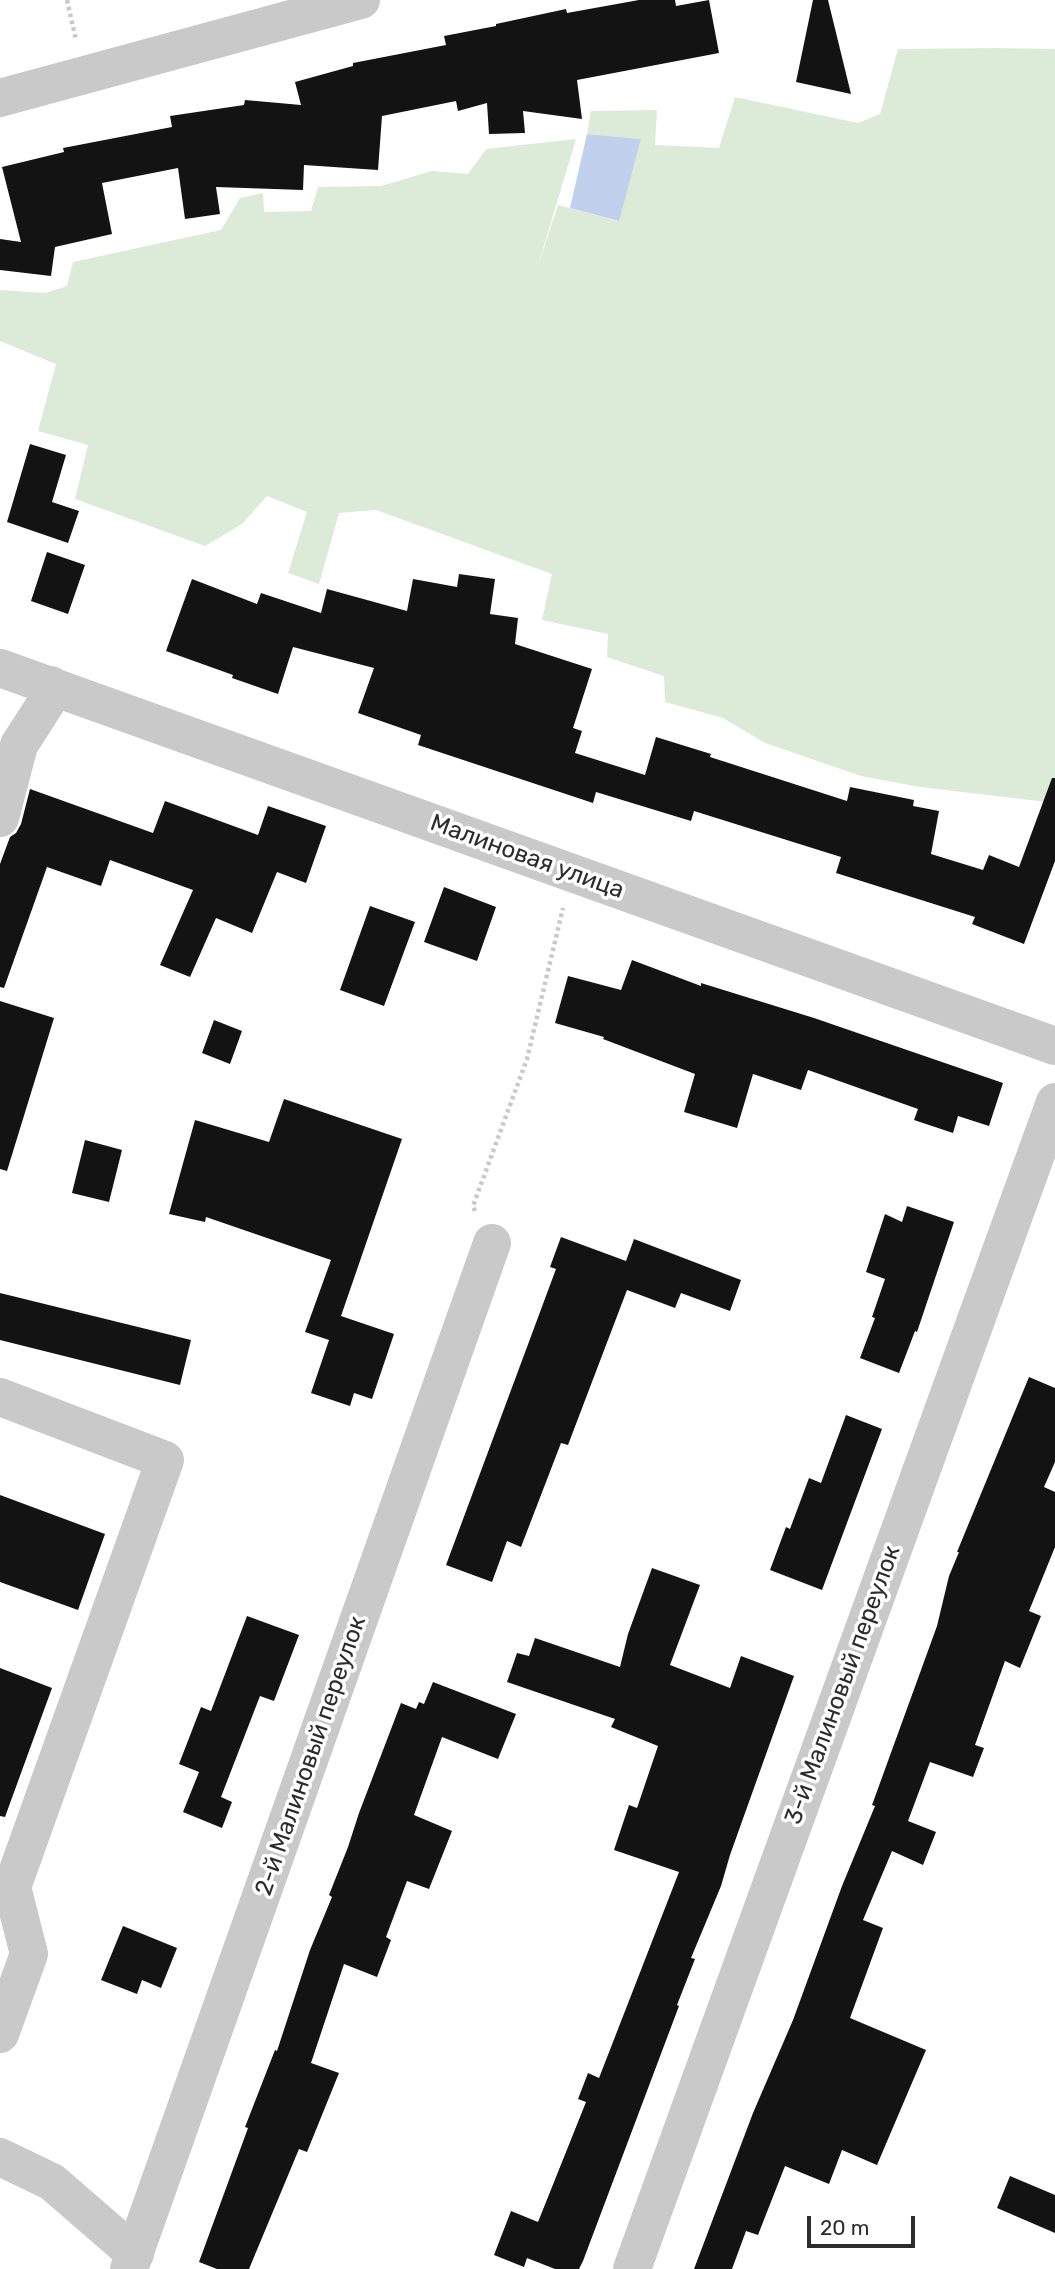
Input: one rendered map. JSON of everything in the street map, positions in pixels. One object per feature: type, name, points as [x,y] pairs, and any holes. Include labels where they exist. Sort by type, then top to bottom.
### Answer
[{"type":"street","points":[[0,98],[361,0]]},
{"type":"street","name":"Малиновая улица","points":[[0,668],[1055,1046]]},
{"type":"street","points":[[0,818],[19,745],[46,702],[51,685]]},
{"type":"street","name":"3-й Малиновый переулок","points":[[632,2269],[1055,1102]]},
{"type":"street","name":"2-й Малиновый переулок","points":[[132,2262],[492,1243]]},
{"type":"street","points":[[0,1397],[165,1460],[12,1887],[29,1954],[0,2034]]},
{"type":"street","points":[[0,2157],[52,2182],[132,2262]]},
{"type":"path","points":[[492,1243],[473,1206],[527,1059],[571,873]]},
{"type":"green space","points":[[898,49],[1055,49],[1055,803],[920,787],[861,776],[765,743],[723,718],[665,702],[664,676],[607,657],[608,634],[542,620],[552,574],[376,510],[339,513],[319,584],[288,573],[307,512],[267,496],[242,524],[205,546],[75,499],[88,445],[38,431],[56,364],[0,341],[0,290],[45,293],[67,286],[73,262],[221,230],[240,198],[263,193],[264,212],[311,211],[318,187],[381,186],[432,171],[468,174],[486,149],[576,139],[537,269],[558,205],[618,221],[641,139],[587,134],[591,111],[657,110],[655,145],[719,148],[735,97],[858,123],[880,114]]},
{"type":"water","points":[[587,134],[641,139],[619,221],[570,208]]},
{"type":"building","points":[[639,0],[675,0],[676,6],[709,0],[719,53],[577,80],[582,119],[523,111],[525,133],[489,134],[487,103],[458,111],[456,101],[382,116],[378,170],[304,165],[303,190],[216,187],[220,214],[185,219],[178,168],[102,183],[112,234],[55,247],[51,276],[0,270],[0,239],[21,242],[2,167],[64,152],[63,148],[172,127],[170,116],[244,105],[245,100],[301,105],[295,82],[353,66],[353,63],[446,45],[444,36],[496,24],[566,9],[567,13]]},
{"type":"building","points":[[813,0],[828,0],[851,94],[796,82]]},
{"type":"building","points":[[30,444],[66,455],[52,502],[79,511],[68,543],[7,522]]},
{"type":"building","points":[[47,552],[85,565],[68,614],[31,601]]},
{"type":"building","points":[[459,574],[495,579],[490,614],[518,618],[515,644],[592,669],[573,728],[582,731],[575,753],[645,775],[656,737],[847,801],[850,787],[914,800],[913,806],[939,811],[931,854],[983,870],[989,855],[1019,867],[1052,778],[1055,778],[1055,861],[1024,944],[972,924],[975,917],[836,873],[841,857],[694,811],[691,821],[596,792],[593,803],[418,745],[421,735],[358,713],[374,668],[293,647],[278,694],[166,651],[192,579],[257,604],[261,593],[321,613],[327,589],[407,611],[413,579],[457,587]]},
{"type":"building","points":[[30,789],[153,833],[165,801],[258,835],[268,806],[326,826],[306,883],[277,872],[252,933],[216,918],[190,977],[160,965],[193,890],[110,860],[101,886],[47,867],[4,988],[0,987],[0,864],[10,837],[21,824]]},
{"type":"building","points":[[444,887],[496,907],[477,961],[424,942]]},
{"type":"building","points":[[370,906],[415,922],[384,1006],[340,990]]},
{"type":"building","points":[[632,960],[701,986],[701,983],[814,1018],[1003,1083],[989,1126],[958,1116],[953,1133],[914,1120],[918,1109],[808,1070],[801,1090],[753,1074],[737,1128],[684,1112],[695,1074],[603,1039],[604,1037],[555,1023],[568,976],[621,990]]},
{"type":"building","points":[[0,1001],[54,1018],[7,1171],[0,1169]]},
{"type":"building","points":[[214,1020],[242,1031],[230,1064],[202,1053]]},
{"type":"building","points":[[284,1099],[402,1139],[341,1316],[394,1334],[372,1399],[354,1393],[350,1406],[311,1393],[329,1340],[305,1332],[331,1260],[206,1217],[205,1222],[169,1214],[195,1120],[269,1142]]},
{"type":"building","points":[[85,1140],[122,1150],[109,1202],[72,1193]]},
{"type":"building","points":[[907,1206],[954,1222],[917,1332],[915,1331],[899,1373],[860,1358],[875,1318],[872,1317],[885,1279],[866,1272],[885,1214],[902,1222]]},
{"type":"building","points":[[561,1237],[626,1261],[634,1239],[741,1280],[730,1311],[681,1293],[675,1308],[627,1290],[568,1445],[561,1443],[521,1547],[507,1541],[492,1582],[446,1565],[556,1269],[550,1267]]},
{"type":"building","points":[[0,1293],[191,1340],[180,1385],[0,1340]]},
{"type":"building","points":[[1029,1377],[1055,1388],[1055,1462],[1044,1487],[1055,1492],[1055,1547],[1029,1611],[1041,1616],[1020,1668],[1005,1661],[975,1745],[984,1748],[973,1777],[930,1762],[908,1821],[936,1832],[923,1865],[892,1851],[863,1920],[883,1928],[850,2018],[926,2050],[877,2165],[842,2150],[829,2184],[785,2166],[758,2235],[746,2231],[732,2269],[694,2269],[875,1806],[872,1805],[937,1626],[957,1552]]},
{"type":"building","points":[[846,1415],[882,1429],[822,1590],[770,1570],[786,1527],[790,1529],[809,1478],[821,1483]]},
{"type":"building","points":[[0,1495],[105,1534],[78,1610],[0,1582]]},
{"type":"building","points":[[652,1568],[700,1585],[670,1665],[730,1688],[741,1656],[794,1676],[721,1886],[691,1958],[695,1959],[677,2005],[679,2006],[583,2261],[579,2269],[555,2269],[527,2258],[524,2267],[494,2255],[511,2211],[538,2222],[586,2102],[578,2099],[588,2073],[599,2078],[679,1872],[614,1850],[629,1805],[637,1808],[658,1746],[611,1727],[615,1719],[507,1682],[517,1653],[529,1656],[535,1638],[620,1667],[628,1634]]},
{"type":"building","points":[[247,1616],[299,1635],[274,1701],[260,1696],[221,1797],[232,1802],[222,1828],[183,1812],[199,1772],[179,1764],[201,1707],[211,1711]]},
{"type":"building","points":[[0,1668],[52,1688],[5,1817],[0,1816]]},
{"type":"building","points":[[433,1682],[516,1714],[498,1759],[442,1737],[414,1815],[452,1831],[429,1889],[407,1881],[386,1937],[391,1940],[377,1977],[344,1964],[311,2063],[339,2073],[307,2152],[299,2149],[249,2269],[217,2269],[199,2262],[248,2128],[245,2127],[275,2050],[277,2051],[310,1950],[332,1897],[329,1895],[359,1813],[401,1703],[416,1709],[419,1702],[424,1704]]},
{"type":"building","points":[[123,1926],[177,1948],[161,1988],[142,1980],[137,1994],[101,1980]]},
{"type":"building","points":[[1010,2176],[1055,2195],[1055,2233],[997,2208]]}]
